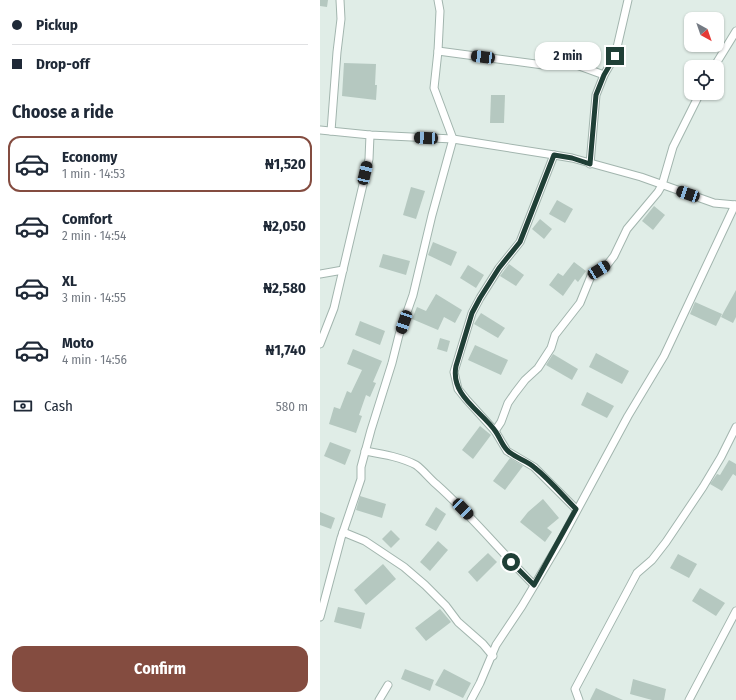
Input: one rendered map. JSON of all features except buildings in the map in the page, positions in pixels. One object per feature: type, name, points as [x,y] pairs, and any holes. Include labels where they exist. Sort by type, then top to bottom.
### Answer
[{"type":"street","points":[[331,130],[341,19],[340,0]]},
{"type":"street","points":[[321,612],[343,532],[362,479],[362,467],[371,430],[413,295],[432,215],[453,139],[434,88],[440,11],[438,0]]},
{"type":"street","points":[[590,164],[596,95],[604,75],[615,56],[628,0]]},
{"type":"street","points":[[718,60],[736,31]]},
{"type":"street","points":[[438,51],[543,64],[572,62],[604,75]]},
{"type":"street","points":[[495,431],[501,422],[508,403],[525,380],[538,368],[551,348],[555,335],[580,303],[591,276],[607,265],[614,256],[627,229],[658,192],[662,185],[673,147],[696,100]]},
{"type":"street","points":[[320,130],[370,135],[453,139],[572,158],[641,178],[714,203],[736,205],[664,356],[628,416],[534,585],[496,645],[493,656],[471,700]]},
{"type":"street","points":[[320,344],[334,308],[369,160],[370,135]]},
{"type":"street","points":[[554,155],[520,242],[499,268],[472,313],[454,372],[458,389],[495,431],[507,451],[534,466],[576,509]]},
{"type":"street","points":[[320,274],[343,270]]},
{"type":"street","points":[[579,700],[575,689],[630,586],[637,574],[652,560],[666,542],[703,487],[721,457],[736,427]]},
{"type":"street","points":[[366,451],[391,456],[416,465],[483,529],[511,562],[534,585]]},
{"type":"street","points":[[343,532],[365,541],[404,566],[446,606],[458,622],[483,644],[493,656]]},
{"type":"street","points":[[689,700],[736,611]]},
{"type":"street","points":[[379,700],[388,685]]},
{"type":"route","points":[[511,562],[534,585],[560,542],[576,509],[534,466],[507,451],[495,431],[458,389],[454,372],[472,313],[499,268],[520,242],[554,155],[572,158],[590,164],[596,95],[604,75],[615,56]]}]
